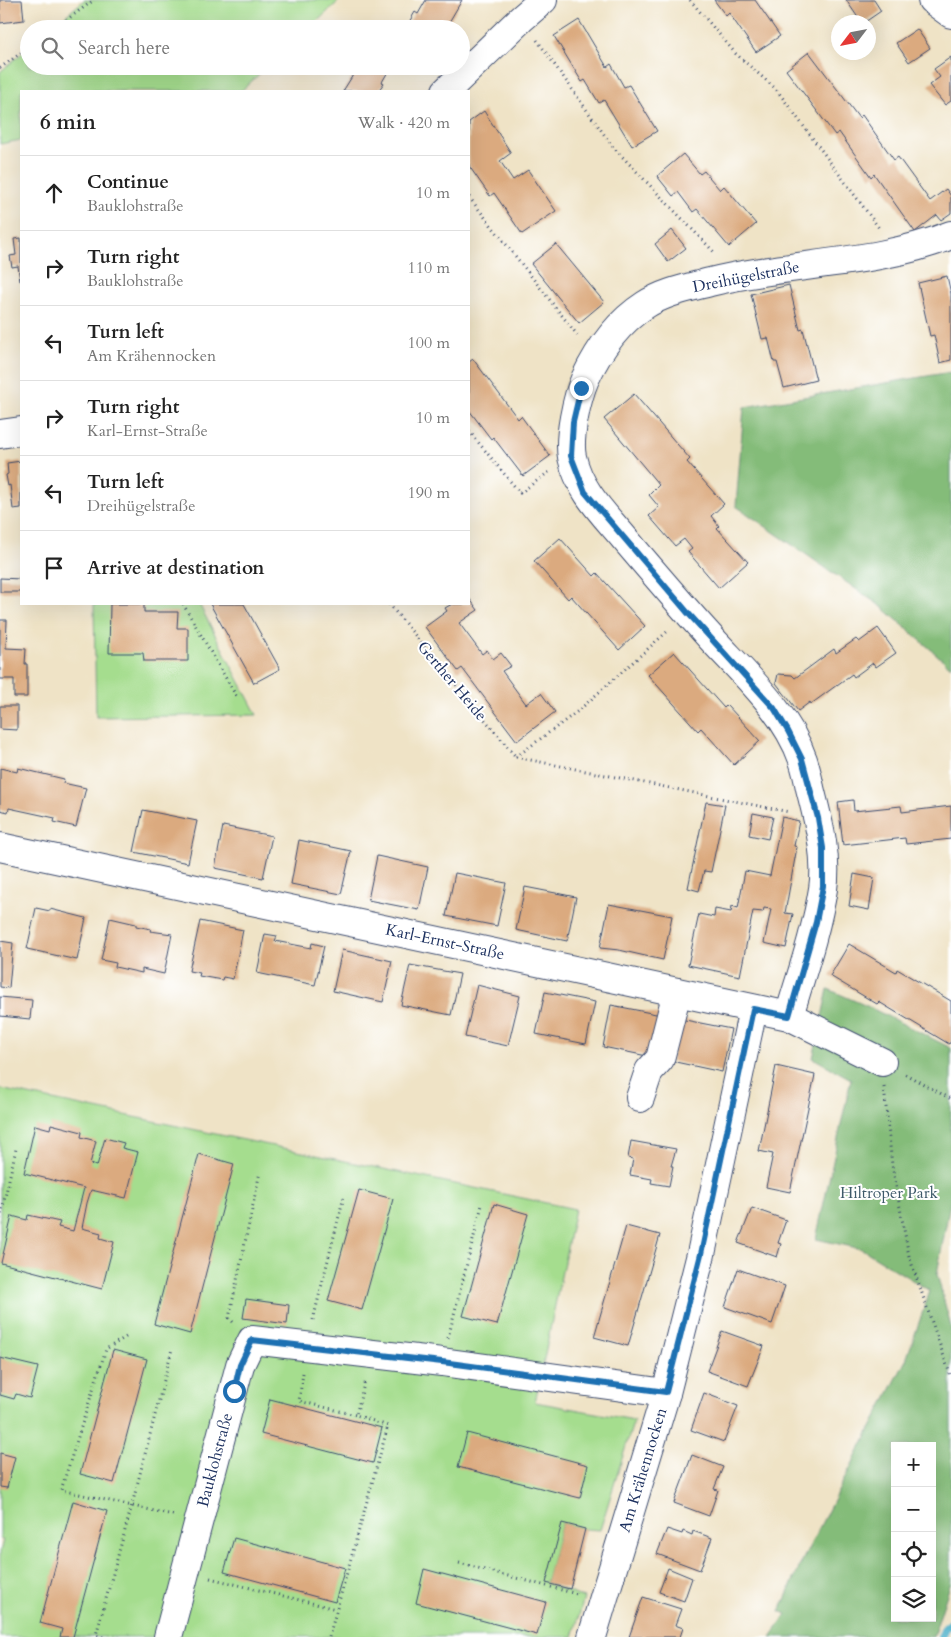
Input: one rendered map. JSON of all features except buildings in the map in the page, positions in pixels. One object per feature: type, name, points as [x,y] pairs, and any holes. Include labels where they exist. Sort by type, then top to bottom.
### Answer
[{"type":"street","points":[[470,68],[521,19],[544,0]]},
{"type":"street","points":[[932,0],[951,14]]},
{"type":"street","points":[[447,90],[463,75]]},
{"type":"street","name":"Dreihügelstraße","points":[[789,1016],[816,922],[823,886],[823,848],[818,818],[802,759],[774,708],[688,613],[585,492],[571,456],[573,422],[579,396],[595,358],[624,320],[647,304],[673,292],[736,276],[898,253],[951,236]]},
{"type":"street","points":[[0,434],[20,430]]},
{"type":"street","name":"Karl-Ernst-Straße","points":[[0,847],[789,1016],[882,1062]]},
{"type":"street","points":[[640,1098],[649,1071],[660,1058],[677,992]]},
{"type":"street","name":"Am Krähennocken","points":[[592,1637],[666,1392],[701,1254],[753,1009]]},
{"type":"street","points":[[252,1340],[442,1362],[666,1392]]},
{"type":"street","name":"Bauklohstraße","points":[[168,1637],[240,1365],[252,1340]]},
{"type":"path","points":[[66,20],[94,0]]},
{"type":"path","points":[[690,0],[736,54],[776,89],[898,253]]},
{"type":"path","points":[[521,19],[613,147],[736,276]]},
{"type":"path","points":[[0,68],[20,54]]},
{"type":"path","points":[[470,198],[595,358]]},
{"type":"path","points":[[470,431],[520,494],[571,456]]},
{"type":"path","points":[[184,605],[238,699]]},
{"type":"path","name":"Gerther Heide","points":[[390,605],[516,757]]},
{"type":"path","points":[[516,757],[578,711],[688,613]]},
{"type":"path","points":[[516,757],[818,818]]},
{"type":"path","points":[[882,1062],[951,1098]]},
{"type":"path","points":[[882,1062],[892,1165],[909,1256],[951,1377]]},
{"type":"path","points":[[0,1219],[16,1149]]},
{"type":"path","points":[[252,1340],[229,1318],[260,1172]]},
{"type":"path","points":[[329,1637],[388,1426],[356,1415],[299,1401],[306,1347],[344,1196]]},
{"type":"path","points":[[442,1362],[482,1205]]},
{"type":"path","points":[[126,1337],[106,1349],[61,1490],[198,1520]]},
{"type":"path","points":[[103,1637],[96,1635],[132,1505],[172,1348]]},
{"type":"path","points":[[356,1415],[372,1354]]},
{"type":"path","points":[[459,1563],[604,1601]]},
{"type":"path","points":[[185,1572],[336,1609]]},
{"type":"green space","points":[[84,0],[340,0],[319,20],[61,20]]},
{"type":"green space","points":[[20,55],[20,75],[258,75],[242,90],[20,90],[20,140],[0,144],[0,72]]},
{"type":"green space","points":[[951,372],[951,667],[882,607],[736,506],[744,407]]},
{"type":"green space","points":[[94,605],[200,605],[257,715],[96,717]]},
{"type":"green space","name":"Hiltroper Park","points":[[828,989],[869,1007],[951,1048],[951,1198],[937,1274],[951,1327],[951,1582],[933,1637],[771,1637],[787,1614],[780,1611],[803,1559],[906,1360],[930,1291],[862,1249],[816,1239],[851,1079],[813,1058]]},
{"type":"green space","points":[[0,1089],[575,1209],[535,1402],[634,1420],[600,1530],[585,1529],[562,1523],[546,1583],[584,1598],[573,1637],[0,1637],[0,1552],[3,1540],[0,1539]]},
{"type":"waterway","points":[[941,1637],[945,1628],[951,1623]]},
{"type":"route","points":[[234,1391],[240,1365],[252,1340],[442,1362],[666,1392],[701,1254],[753,1009],[789,1016],[816,922],[823,886],[823,848],[818,818],[802,759],[774,708],[688,613],[585,492],[571,456],[573,422],[581,388]]}]
